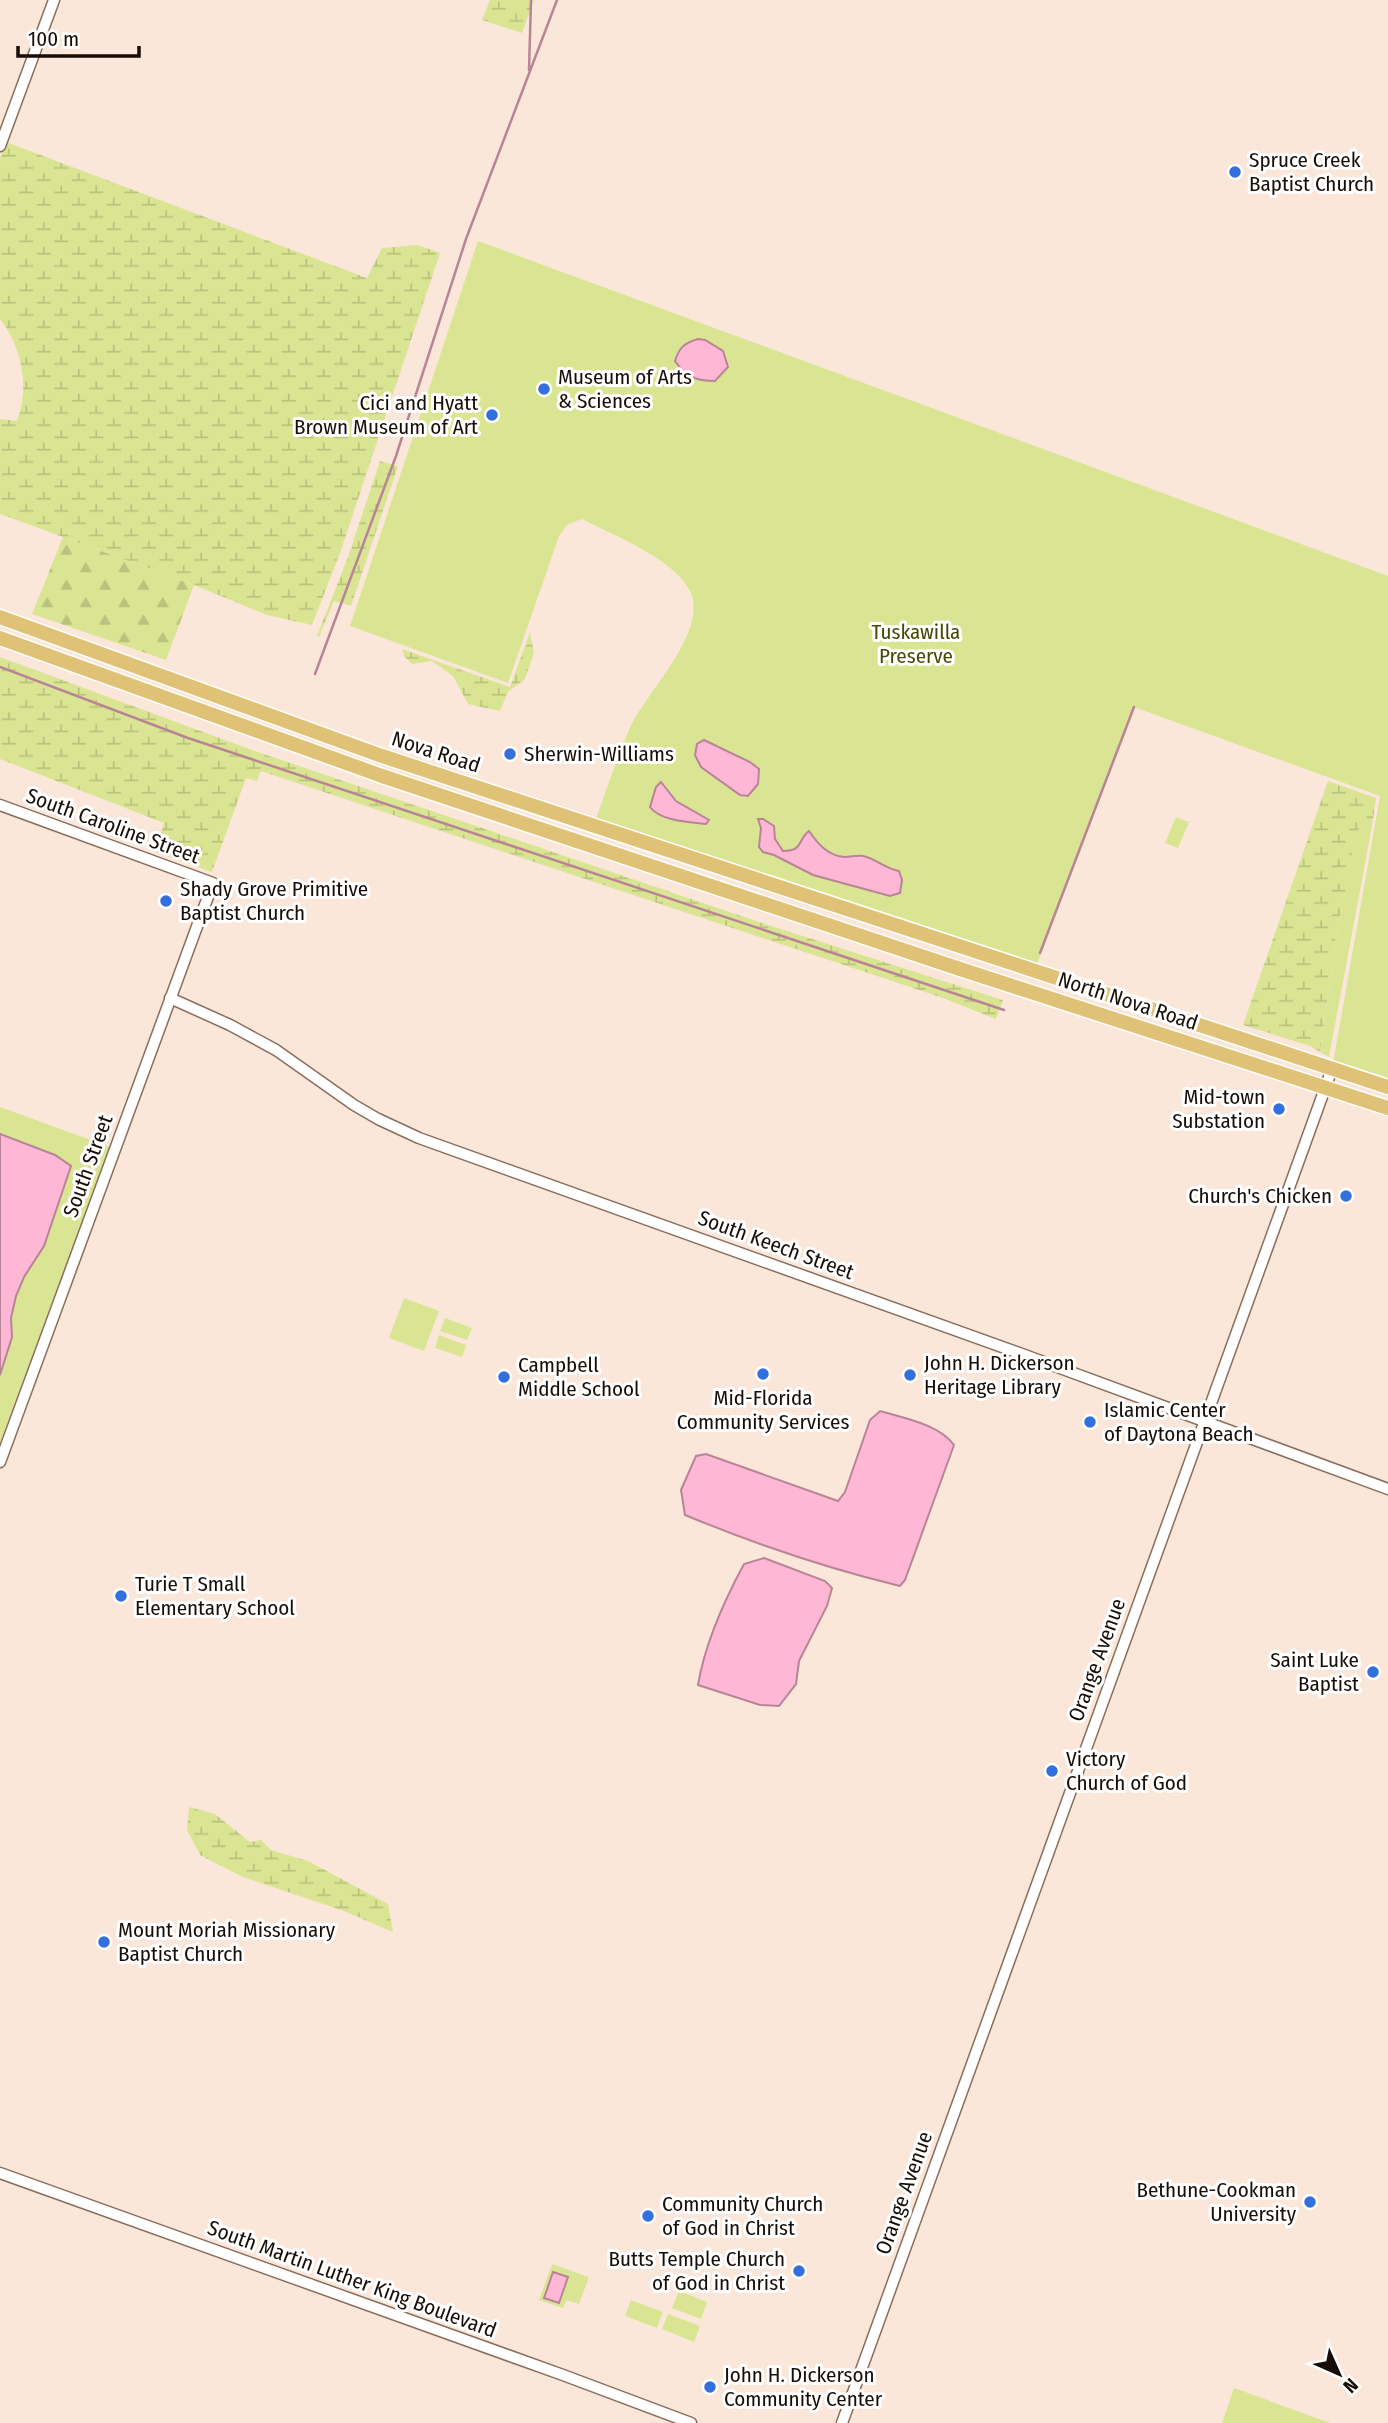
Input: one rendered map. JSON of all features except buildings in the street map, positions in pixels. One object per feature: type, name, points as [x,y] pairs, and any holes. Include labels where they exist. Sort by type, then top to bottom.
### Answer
[{"type":"main road","name":"Nova Road","points":[[0,617],[379,755],[862,915]]},
{"type":"main road","name":"Nova Road","points":[[0,638],[281,741],[856,934]]},
{"type":"main road","points":[[496,814],[514,812],[527,804]]},
{"type":"main road","points":[[695,880],[717,878],[732,872]]},
{"type":"main road","points":[[724,890],[734,884],[762,882]]},
{"type":"main road","name":"North Nova Road","points":[[862,915],[1388,1087]]},
{"type":"main road","name":"North Nova Road","points":[[856,934],[1388,1108]]},
{"type":"main road","points":[[1039,995],[1072,984]]},
{"type":"main road","points":[[1069,1004],[1080,997],[1099,993]]},
{"type":"street","points":[[0,146],[54,0]]},
{"type":"street","name":"South Caroline Street","points":[[0,804],[213,883]]},
{"type":"street","name":"South Street","points":[[0,1462],[213,883]]},
{"type":"street","name":"South Keech Street","points":[[170,998],[230,1024],[276,1050],[354,1105],[419,1138],[1388,1489]]},
{"type":"street","name":"Orange Avenue","points":[[842,2423],[1332,1069]]},
{"type":"street","name":"South Martin Luther King Boulevard","points":[[0,2173],[691,2423]]},
{"type":"green space","points":[[490,0],[534,0],[522,33],[482,20]]},
{"type":"green space","points":[[6,142],[367,278],[382,248],[418,245],[440,253],[340,553],[312,625],[267,615],[194,585],[0,514],[0,419],[17,421],[23,395],[22,368],[14,342],[0,319],[0,158]]},
{"type":"green space","name":"Tuskawilla Preserve","points":[[478,241],[1388,576],[1388,1087],[1332,1069],[1380,796],[1134,707],[1034,972],[593,826],[631,726],[683,644],[694,609],[691,593],[684,581],[659,559],[626,541],[582,519],[568,524],[559,536],[508,683],[350,626]]},
{"type":"green space","points":[[380,461],[398,466],[351,606],[334,601],[319,637],[317,636],[348,557]]},
{"type":"green space","points":[[63,537],[194,585],[166,660],[32,614]]},
{"type":"green space","points":[[530,632],[534,653],[525,679],[508,692],[500,711],[468,704],[453,676],[432,661],[412,664],[404,656],[402,649],[510,687]]},
{"type":"green space","points":[[0,657],[252,750],[759,922],[1003,1000],[996,1019],[943,998],[261,771],[257,781],[246,778],[212,872],[155,852],[164,823],[0,759]]},
{"type":"green space","points":[[1328,781],[1376,798],[1373,819],[1357,832],[1336,937],[1320,1052],[1310,1046],[1243,1025]]},
{"type":"green space","points":[[1176,817],[1189,822],[1178,848],[1165,843]]},
{"type":"green space","points":[[1373,819],[1329,1057],[1320,1052],[1336,937],[1357,831]]},
{"type":"green space","points":[[0,1107],[110,1147],[0,1443]]},
{"type":"green space","points":[[404,1298],[439,1311],[424,1351],[389,1338]]},
{"type":"green space","points":[[445,1318],[472,1328],[467,1340],[440,1331]]},
{"type":"green space","points":[[439,1335],[466,1345],[462,1357],[435,1348]]},
{"type":"green space","points":[[189,1807],[215,1814],[250,1842],[261,1840],[271,1850],[308,1861],[388,1904],[393,1932],[344,1911],[243,1877],[200,1855],[187,1830]]},
{"type":"green space","points":[[552,2264],[589,2277],[579,2304],[567,2300],[563,2308],[539,2300]]},
{"type":"green space","points":[[679,2291],[707,2302],[701,2319],[672,2308]]},
{"type":"green space","points":[[631,2300],[663,2312],[657,2328],[625,2316]]},
{"type":"green space","points":[[668,2314],[700,2326],[694,2342],[662,2329]]},
{"type":"green space","points":[[1234,2388],[1330,2423],[1222,2423]]},
{"type":"shaded area","points":[[698,339],[705,340],[723,351],[728,367],[715,381],[692,377],[675,361],[683,347]]},
{"type":"shaded area","points":[[704,740],[759,769],[758,784],[748,796],[740,795],[701,767],[695,755],[697,744]]},
{"type":"shaded area","points":[[661,782],[676,801],[709,820],[706,824],[675,820],[655,812],[650,807],[656,787]]},
{"type":"shaded area","points":[[758,819],[774,826],[775,839],[783,851],[797,847],[809,831],[820,845],[833,854],[845,857],[863,856],[899,871],[902,880],[900,893],[890,896],[813,875],[763,852],[759,847],[761,828]]},
{"type":"shaded area","points":[[0,1134],[55,1155],[71,1166],[44,1246],[24,1277],[16,1296],[11,1318],[12,1337],[0,1375]]},
{"type":"shaded area","points":[[880,1411],[930,1427],[954,1445],[905,1580],[900,1586],[791,1555],[685,1515],[681,1490],[696,1456],[706,1454],[838,1501],[845,1492],[870,1420]]},
{"type":"shaded area","points":[[764,1558],[825,1581],[832,1588],[827,1606],[799,1661],[796,1684],[779,1706],[760,1705],[698,1685],[710,1638],[744,1564]]},
{"type":"shaded area","points":[[553,2272],[568,2277],[559,2303],[544,2298]]},
{"type":"waterway","points":[[529,70],[531,0]]},
{"type":"waterway","points":[[315,674],[396,456],[466,239],[557,0]]},
{"type":"waterway","points":[[0,667],[188,738],[1004,1010]]},
{"type":"waterway","points":[[1040,953],[1134,707]]},
{"type":"place","name":"Spruce Creek Baptist Church","points":[[1235,172]]},
{"type":"place","name":"Museum of Arts & Sciences","points":[[544,389]]},
{"type":"place","name":"Cici and Hyatt Brown Museum of Art","points":[[492,415]]},
{"type":"place","name":"Sherwin-Williams","points":[[510,754]]},
{"type":"place","name":"Shady Grove Primitive Baptist Church","points":[[166,901]]},
{"type":"place","name":"Mid-town Substation","points":[[1279,1109]]},
{"type":"place","name":"Church's Chicken","points":[[1346,1196]]},
{"type":"place","name":"Mid-Florida Community Services","points":[[763,1374]]},
{"type":"place","name":"John H. Dickerson Heritage Library","points":[[910,1375]]},
{"type":"place","name":"Campbell Middle School","points":[[504,1377]]},
{"type":"place","name":"Islamic Center of Daytona Beach","points":[[1090,1422]]},
{"type":"place","name":"Turie T Small Elementary School","points":[[121,1596]]},
{"type":"place","name":"Saint Luke Baptist","points":[[1373,1672]]},
{"type":"place","name":"Victory Church of God","points":[[1052,1771]]},
{"type":"place","name":"Mount Moriah Missionary Baptist Church","points":[[104,1942]]},
{"type":"place","name":"Bethune-Cookman University","points":[[1310,2202]]},
{"type":"place","name":"Community Church of God in Christ","points":[[648,2216]]},
{"type":"place","name":"Butts Temple Church of God in Christ","points":[[799,2271]]},
{"type":"place","name":"John H. Dickerson Community Center","points":[[710,2387]]}]
